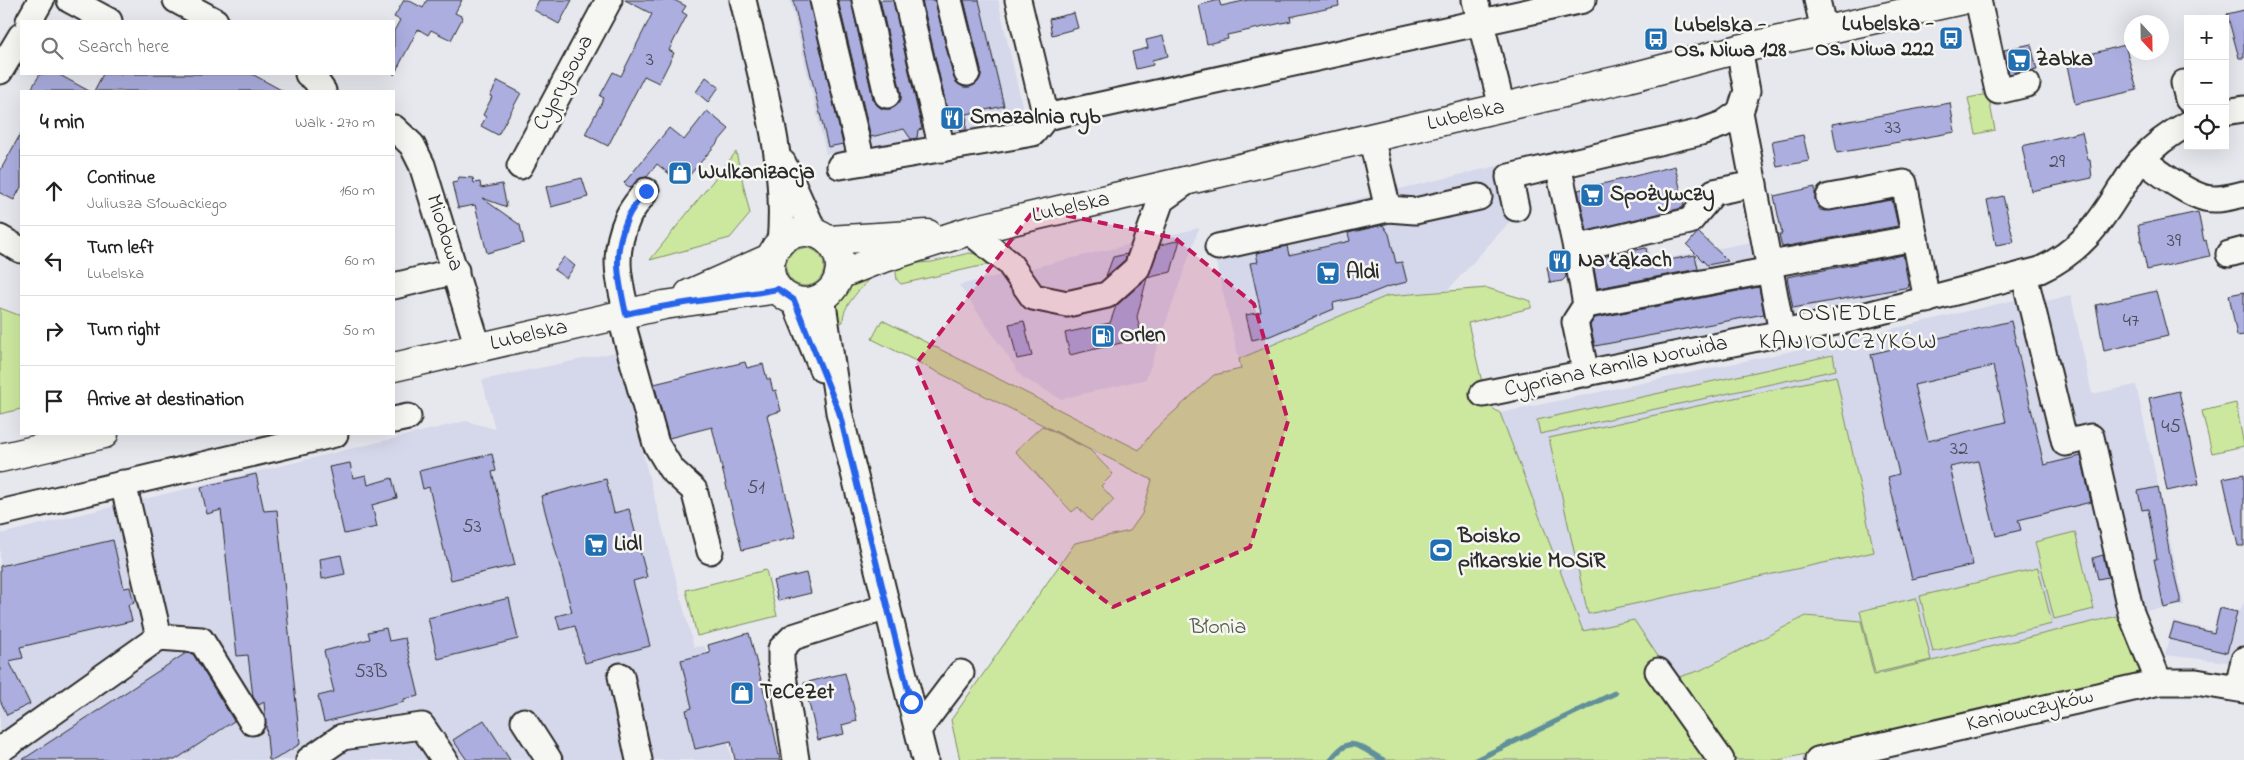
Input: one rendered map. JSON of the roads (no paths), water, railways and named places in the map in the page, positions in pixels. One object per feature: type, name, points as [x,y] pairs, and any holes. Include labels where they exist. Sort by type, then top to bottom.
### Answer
[{"type":"main road","name":"Lubelska","points":[[839,275],[872,262],[969,231],[1628,78],[1739,49],[1962,0]]},
{"type":"main road","name":"Lubelska","points":[[822,237],[969,231]]},
{"type":"main road","points":[[796,233],[822,237],[839,256],[839,275],[830,292],[822,297],[803,302],[786,295],[772,280],[770,268],[776,250],[796,233]]},
{"type":"main road","name":"Lubelska","points":[[664,305],[776,250]]},
{"type":"main road","name":"Lubelska","points":[[395,367],[664,305],[740,296],[786,295]]},
{"type":"main road","points":[[0,458],[100,435]]},
{"type":"street","points":[[30,20],[41,0]]},
{"type":"street","points":[[70,0],[107,20]]},
{"type":"street","points":[[176,0],[208,12]]},
{"type":"street","name":"Cyprysowa","points":[[520,166],[609,0]]},
{"type":"street","points":[[743,0],[778,152],[782,226],[776,250]]},
{"type":"street","points":[[823,0],[851,164],[1034,133],[1046,117],[1478,11],[1583,0]]},
{"type":"street","points":[[865,0],[887,95]]},
{"type":"street","points":[[907,0],[942,149]]},
{"type":"street","points":[[949,0],[967,74]]},
{"type":"street","points":[[1018,0],[1046,117]]},
{"type":"street","points":[[1817,0],[1824,30]]},
{"type":"street","points":[[1978,0],[1998,91],[2027,84]]},
{"type":"street","points":[[1478,11],[1502,107]]},
{"type":"street","points":[[0,71],[20,38]]},
{"type":"street","points":[[1739,49],[1748,91],[1740,112],[1771,267],[1782,333]]},
{"type":"street","points":[[310,75],[322,90]]},
{"type":"street","points":[[2229,111],[2244,109]]},
{"type":"street","points":[[1516,208],[1509,177],[1701,132],[1723,124],[1740,112]]},
{"type":"street","name":"Cypriana Kamila Norwida","points":[[1483,394],[1851,319],[2024,274],[2057,262],[2078,246],[2097,227],[2142,160],[2162,140],[2184,126]]},
{"type":"street","name":"Miodowa","points":[[395,129],[412,145],[422,165],[478,347]]},
{"type":"street","points":[[1371,137],[1388,209]]},
{"type":"street","points":[[778,152],[822,237]]},
{"type":"street","points":[[2142,160],[2187,189],[2205,198],[2220,199],[2244,194]]},
{"type":"street","points":[[1558,166],[1586,305],[1576,322],[1586,374]]},
{"type":"street","points":[[969,231],[1009,263],[1033,297],[1067,304],[1107,295],[1137,268],[1162,200],[1189,180]]},
{"type":"street","points":[[1829,197],[1904,183],[1927,300]]},
{"type":"street","points":[[1576,248],[1690,221],[1714,192],[1754,184]]},
{"type":"street","points":[[646,191],[628,216],[616,259],[623,315],[656,444],[671,469],[694,490],[710,551]]},
{"type":"street","points":[[1218,247],[1388,209],[1415,211],[1479,197]]},
{"type":"street","points":[[0,238],[20,249]]},
{"type":"street","points":[[1586,305],[1915,238]]},
{"type":"street","points":[[395,286],[456,271]]},
{"type":"street","points":[[2024,274],[2065,443],[2091,437],[2131,613],[2159,682]]},
{"type":"street","points":[[786,295],[839,412]]},
{"type":"street","points":[[822,297],[839,412],[925,760]]},
{"type":"street","points":[[0,513],[331,435]]},
{"type":"street","points":[[123,483],[159,637]]},
{"type":"street","points":[[796,760],[781,662],[781,649],[793,637],[887,607]]},
{"type":"street","points":[[0,750],[159,637],[201,640],[252,722]]},
{"type":"street","points":[[2241,689],[2244,660]]},
{"type":"street","points":[[1658,671],[1721,760]]},
{"type":"street","points":[[918,730],[961,673]]},
{"type":"street","points":[[620,676],[639,760]]},
{"type":"street","name":"Kaniowczyków","points":[[1818,760],[2159,682],[2196,682],[2241,689]]},
{"type":"street","points":[[524,721],[549,760]]},
{"type":"street","points":[[309,760],[342,737],[422,726],[445,760]]},
{"type":"waterway","points":[[1476,760],[1615,693]]},
{"type":"waterway","points":[[1331,760],[1338,752],[1349,745],[1361,747],[1383,760]]},
{"type":"place","name":"Lubelska - Os. Niwa 222","points":[[1951,38]]},
{"type":"place","name":"Lubelska - Os. Niwa 128","points":[[1656,39]]},
{"type":"place","name":"Żabka","points":[[2019,60]]},
{"type":"place","name":"Smazalnia ryb","points":[[952,118]]},
{"type":"place","name":"Wulkanizacja","points":[[680,173]]},
{"type":"place","name":"Spożywczy","points":[[1592,195]]},
{"type":"place","name":"Na Łąkach","points":[[1560,261]]},
{"type":"place","name":"Aldi","points":[[1328,273]]},
{"type":"place","name":"Orlen","points":[[1103,336]]},
{"type":"place","name":"Lidl","points":[[596,545]]},
{"type":"place","name":"Boisko piłkarskie MOSiR","points":[[1441,550]]},
{"type":"place","name":"TeCeZet","points":[[742,693]]},
{"type":"district","name":"OSIEDLE KANIOWCZYKÓW","points":[[1848,328]]},
{"type":"park label","name":"Błonia","points":[[1218,628]]}]
